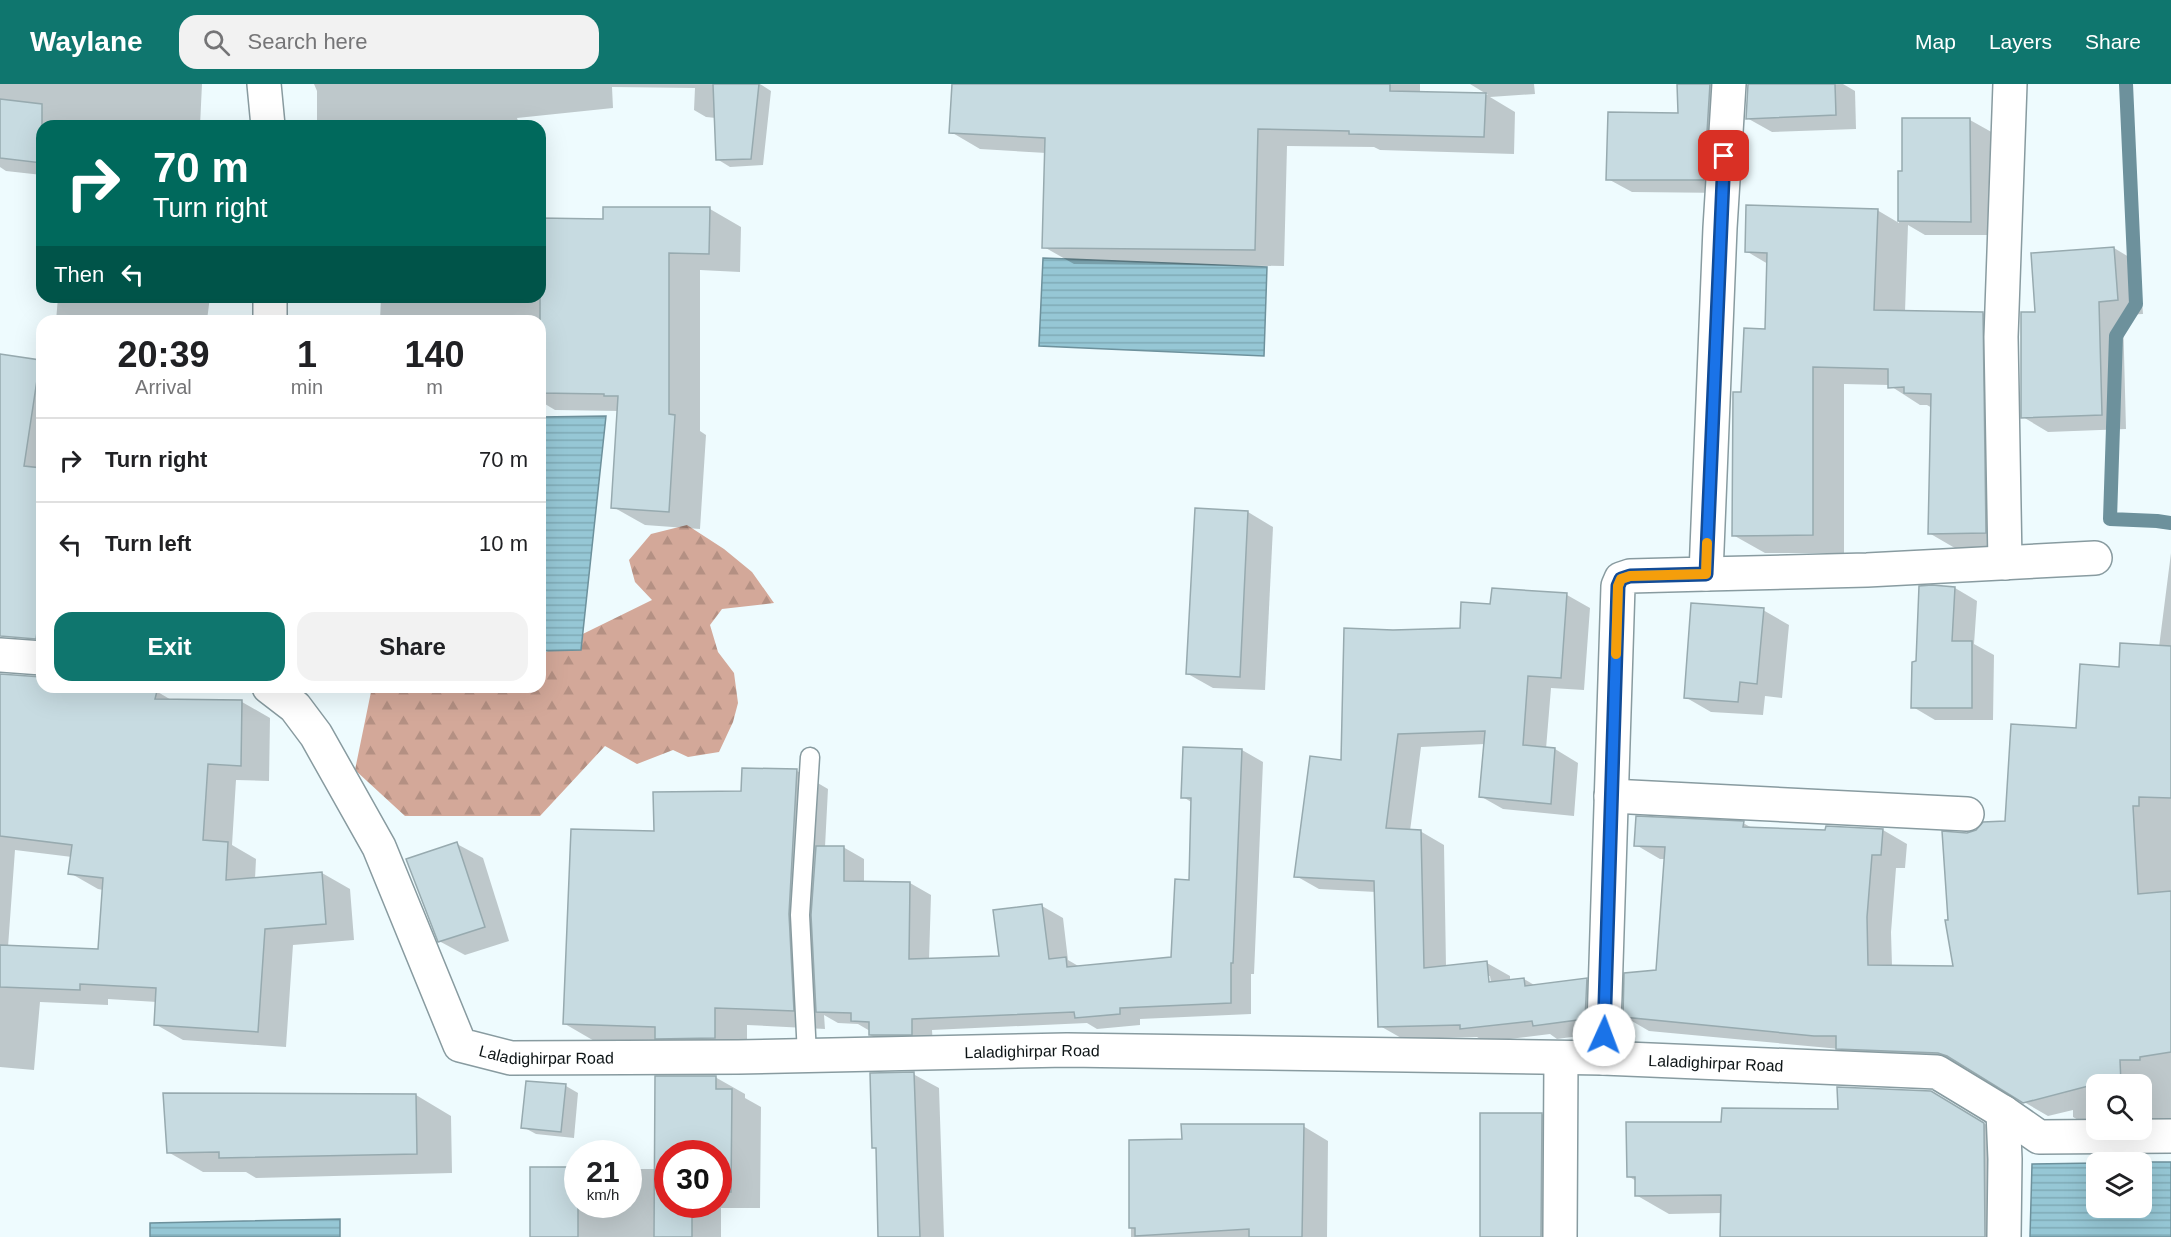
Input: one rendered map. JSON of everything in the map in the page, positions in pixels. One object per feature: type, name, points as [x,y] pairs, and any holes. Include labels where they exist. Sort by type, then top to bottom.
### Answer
[{"type":"street","points":[[264,84],[267,120]]},
{"type":"street","points":[[1706,574],[1720,228],[1729,84]]},
{"type":"street","points":[[2005,563],[2001,337],[2010,84]]},
{"type":"street","points":[[1603,1059],[1618,586],[1621,579],[1630,576],[1867,570],[2095,558]]},
{"type":"street","points":[[0,655],[36,658]]},
{"type":"street","name":"Laladighirpar Road","points":[[278,693],[295,707],[316,735],[374,837],[460,1045],[511,1058],[1067,1050],[1603,1059],[1938,1072],[2039,1137],[2171,1136]]},
{"type":"street","points":[[1611,796],[1967,814]]},
{"type":"street","points":[[1560,1237],[1561,1058]]},
{"type":"street","points":[[2003,1112],[2004,1237]]},
{"type":"lane","points":[[807,1055],[800,915],[810,757]]},
{"type":"green space","points":[[687,525],[724,549],[752,572],[774,603],[722,609],[710,625],[718,652],[734,673],[738,703],[733,722],[719,752],[688,757],[673,750],[637,764],[605,746],[540,816],[405,816],[355,770],[371,693],[546,693],[546,652],[652,600],[635,582],[629,560],[651,534]]},
{"type":"water","points":[[1043,258],[1267,267],[1264,356],[1039,346]]},
{"type":"water","points":[[606,416],[581,650],[546,651],[546,417]]},
{"type":"water","points":[[2152,1162],[2171,1162],[2171,1237],[2030,1237],[2032,1164],[2086,1163],[2086,1218],[2152,1218]]},
{"type":"water","points":[[340,1219],[340,1237],[150,1237],[150,1223]]},
{"type":"building","points":[[713,84],[759,84],[751,159],[716,160]]},
{"type":"building","points":[[952,84],[1390,84],[1390,91],[1486,93],[1484,137],[1258,129],[1255,250],[1042,248],[1045,138],[949,133]]},
{"type":"building","points":[[1677,84],[1710,84],[1704,180],[1606,180],[1608,112],[1678,113]]},
{"type":"building","points":[[1748,84],[1835,84],[1836,115],[1746,119]]},
{"type":"building","points":[[0,99],[42,104],[42,120],[36,120],[36,162],[0,158]]},
{"type":"building","points":[[1902,118],[1970,118],[1971,222],[1898,221],[1898,171],[1902,171]]},
{"type":"building","points":[[1746,205],[1878,209],[1874,310],[1983,312],[1986,533],[1928,534],[1931,394],[1904,393],[1904,387],[1888,388],[1888,369],[1813,367],[1813,535],[1732,536],[1733,392],[1741,392],[1744,328],[1765,329],[1767,253],[1745,252]]},
{"type":"building","points":[[603,207],[710,207],[709,254],[669,253],[669,414],[675,415],[669,512],[611,508],[618,396],[546,393],[546,315],[540,315],[540,303],[546,303],[546,218],[603,219]]},
{"type":"building","points":[[2114,247],[2118,300],[2099,302],[2102,415],[2021,418],[2021,312],[2035,312],[2031,253]]},
{"type":"building","points":[[0,354],[36,359],[36,386],[24,466],[36,467],[36,639],[0,636]]},
{"type":"building","points":[[1195,508],[1248,511],[1240,677],[1186,674]]},
{"type":"building","points":[[1919,586],[1955,587],[1952,641],[1972,641],[1972,708],[1911,708],[1912,662],[1916,661]]},
{"type":"building","points":[[1492,588],[1567,593],[1561,678],[1528,676],[1523,745],[1555,748],[1551,804],[1479,797],[1485,731],[1398,734],[1386,828],[1421,830],[1424,968],[1487,961],[1489,982],[1524,978],[1525,986],[1587,978],[1585,1019],[1533,1026],[1532,1021],[1460,1029],[1460,1025],[1378,1027],[1374,881],[1294,877],[1310,756],[1341,760],[1344,628],[1393,630],[1460,628],[1461,602],[1490,604]]},
{"type":"building","points":[[1691,603],[1764,608],[1757,684],[1740,682],[1738,702],[1684,698]]},
{"type":"building","points":[[2120,643],[2171,646],[2171,798],[2139,797],[2139,806],[2133,806],[2138,894],[2171,891],[2171,1052],[2140,1057],[2140,1060],[2120,1060],[2121,1074],[2086,1074],[2086,1087],[2023,1103],[1947,1056],[1938,1053],[1836,1049],[1836,1036],[1814,1036],[1623,1017],[1624,973],[1656,970],[1665,847],[1634,846],[1636,816],[1744,821],[1743,827],[1825,830],[1826,826],[1883,829],[1881,855],[1872,855],[1867,917],[1868,965],[1953,966],[1945,920],[1948,920],[1942,831],[1967,833],[1976,830],[1983,822],[2005,821],[2011,724],[2076,728],[2080,664],[2119,667]]},
{"type":"building","points":[[0,674],[36,677],[36,693],[156,693],[155,699],[242,700],[241,766],[208,764],[203,840],[228,842],[226,880],[322,872],[326,924],[265,929],[258,1032],[154,1025],[156,988],[80,984],[80,990],[0,987],[0,945],[98,949],[103,878],[68,874],[72,845],[0,836]]},
{"type":"building","points":[[1183,747],[1242,749],[1231,1003],[1120,1008],[1120,1014],[1075,1018],[1074,1012],[912,1019],[912,1035],[869,1035],[869,1022],[851,1021],[851,1013],[816,1012],[811,915],[816,846],[844,846],[844,881],[910,882],[909,959],[999,956],[993,910],[1042,904],[1049,959],[1066,957],[1067,967],[1171,957],[1175,879],[1189,880],[1191,798],[1181,798]]},
{"type":"building","points":[[742,768],[797,769],[789,914],[794,1011],[715,1008],[715,1038],[655,1039],[655,1027],[563,1024],[571,829],[654,831],[653,792],[741,791]]},
{"type":"building","points":[[457,842],[485,927],[438,942],[406,859]]},
{"type":"building","points":[[914,1072],[920,1237],[878,1237],[876,1148],[872,1148],[870,1073]]},
{"type":"building","points":[[655,1076],[716,1076],[716,1089],[732,1089],[732,1140],[655,1140]]},
{"type":"building","points":[[526,1081],[566,1084],[561,1132],[521,1128]]},
{"type":"building","points":[[1837,1087],[1931,1091],[1984,1123],[1985,1237],[1720,1237],[1721,1195],[1635,1196],[1635,1177],[1627,1177],[1626,1122],[1721,1122],[1722,1108],[1838,1109]]},
{"type":"building","points":[[163,1093],[416,1094],[417,1154],[219,1158],[219,1152],[167,1153]]},
{"type":"building","points":[[1480,1113],[1542,1113],[1541,1237],[1480,1237]]},
{"type":"building","points":[[1181,1124],[1304,1124],[1302,1237],[1249,1237],[1249,1229],[1135,1236],[1135,1228],[1129,1228],[1129,1140],[1182,1139]]},
{"type":"building","points":[[530,1167],[564,1167],[564,1218],[578,1218],[578,1237],[530,1237]]},
{"type":"building","points":[[654,1218],[692,1218],[692,1237],[654,1237]]},
{"type":"waterway","points":[[2126,84],[2136,304],[2116,336],[2110,519],[2171,523]]},
{"type":"slow traffic","points":[[1616,654],[1618,586],[1621,579],[1630,576],[1706,574],[1707,543]]},
{"type":"route","points":[[1604,1035],[1618,586],[1621,579],[1630,576],[1706,574],[1724,156]]}]
